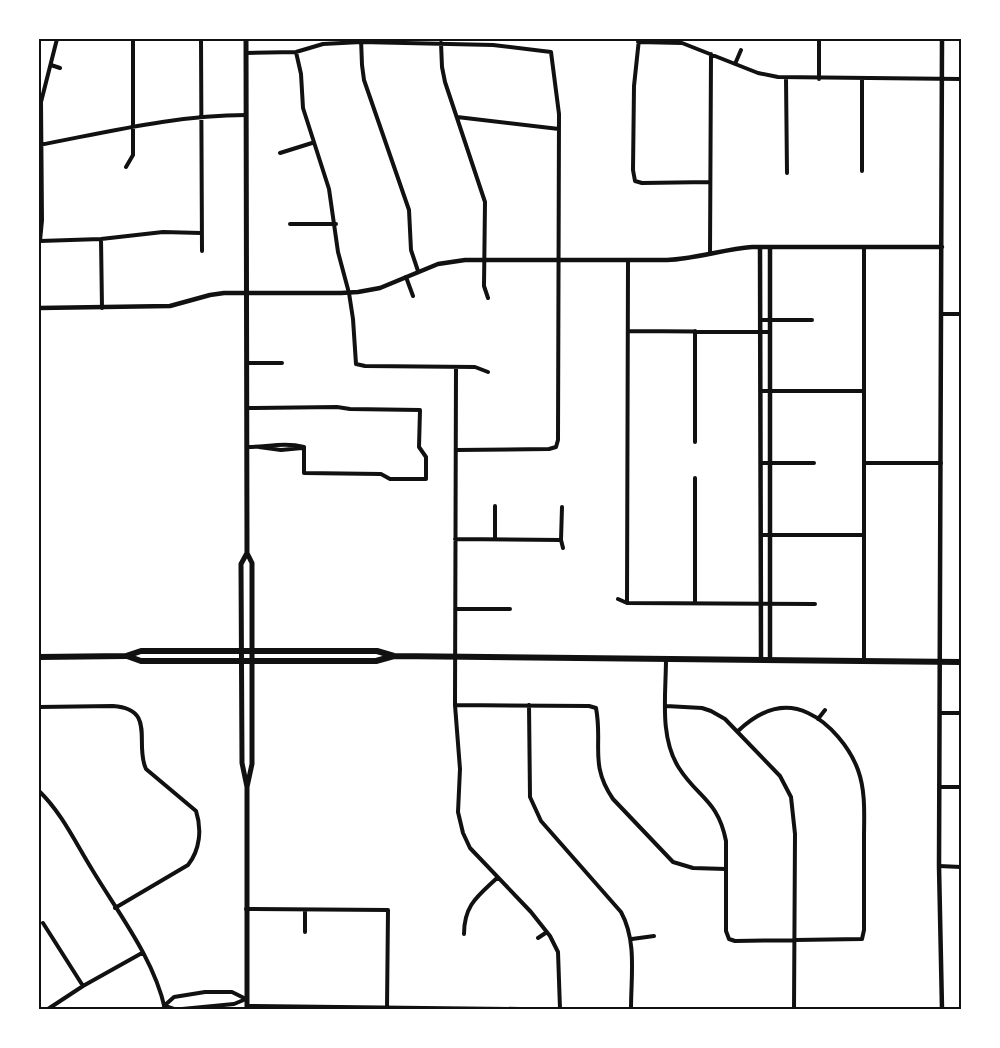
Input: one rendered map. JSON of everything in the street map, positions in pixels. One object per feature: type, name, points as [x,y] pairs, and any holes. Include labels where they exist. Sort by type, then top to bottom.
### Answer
[{"type":"main road","points":[[246,39],[247,553],[252,563],[252,764],[247,787],[247,1008]]},
{"type":"main road","points":[[247,553],[241,564],[242,763],[247,787]]},
{"type":"main road","points":[[39,657],[126,656],[141,651],[241,650],[377,651],[394,656]]},
{"type":"main road","points":[[126,656],[141,661],[376,661],[394,656],[454,656],[961,662]]},
{"type":"street","points":[[57,39],[42,93],[40,241],[102,239],[163,232],[201,233]]},
{"type":"street","points":[[126,167],[133,155],[133,39]]},
{"type":"street","points":[[201,39],[202,251]]},
{"type":"street","points":[[819,39],[819,79]]},
{"type":"street","points":[[942,39],[939,867],[942,1009]]},
{"type":"street","points":[[246,53],[296,52],[323,44],[361,40],[493,45],[551,52],[559,129],[558,440],[556,447],[549,449],[456,450]]},
{"type":"street","points":[[361,40],[364,81],[409,210],[411,250],[418,271]]},
{"type":"street","points":[[710,182],[642,183],[635,181],[633,170],[634,86],[639,41],[682,43],[758,74],[786,78],[961,79]]},
{"type":"street","points":[[441,43],[442,67],[485,202],[484,286],[488,298]]},
{"type":"street","points":[[735,64],[741,50]]},
{"type":"street","points":[[296,52],[301,74],[303,108],[312,143],[329,189],[336,224],[338,252],[353,319],[356,364],[475,367],[488,372]]},
{"type":"street","points":[[710,254],[711,54]]},
{"type":"street","points":[[51,65],[60,68]]},
{"type":"street","points":[[786,78],[787,172]]},
{"type":"street","points":[[862,78],[862,171]]},
{"type":"street","points":[[40,145],[133,126],[201,116],[246,115]]},
{"type":"street","points":[[457,117],[559,129]]},
{"type":"street","points":[[280,153],[312,143]]},
{"type":"street","points":[[290,224],[336,224]]},
{"type":"street","points":[[102,239],[102,308]]},
{"type":"street","points":[[39,308],[170,306],[210,295],[246,293],[349,293],[380,288],[418,271],[446,262],[683,260],[738,248],[760,247],[942,247]]},
{"type":"street","points":[[760,247],[761,659]]},
{"type":"street","points":[[770,247],[770,659]]},
{"type":"street","points":[[864,247],[864,660]]},
{"type":"street","points":[[627,603],[628,261]]},
{"type":"street","points":[[406,277],[413,296]]},
{"type":"street","points":[[942,314],[961,315]]},
{"type":"street","points":[[760,320],[812,320]]},
{"type":"street","points":[[628,331],[770,332]]},
{"type":"street","points":[[695,332],[695,442]]},
{"type":"street","points":[[246,363],[282,363]]},
{"type":"street","points":[[456,367],[454,656],[460,769],[458,812],[470,848],[531,912],[547,932],[558,952],[560,1009]]},
{"type":"street","points":[[760,391],[864,392]]},
{"type":"street","points":[[246,408],[326,407],[420,410],[419,447],[426,457],[426,479],[390,480],[381,474],[304,473],[304,447],[296,445],[246,447]]},
{"type":"street","points":[[760,463],[814,463]]},
{"type":"street","points":[[864,463],[941,463]]},
{"type":"street","points":[[695,478],[695,603]]},
{"type":"street","points":[[495,506],[495,539]]},
{"type":"street","points":[[562,507],[561,540],[563,548]]},
{"type":"street","points":[[761,535],[864,535]]},
{"type":"street","points":[[456,539],[561,540]]},
{"type":"street","points":[[618,599],[627,603],[814,604]]},
{"type":"street","points":[[455,609],[510,609]]},
{"type":"street","points":[[666,658],[667,738],[670,749],[679,768],[713,807],[726,841],[726,931],[729,939],[862,939],[864,930],[864,808],[859,771],[847,749],[818,719],[795,708],[778,708],[755,716],[738,731]]},
{"type":"street","points":[[455,705],[589,706],[596,708],[598,770],[613,799],[673,862],[693,868],[726,869]]},
{"type":"street","points":[[529,705],[530,797],[546,828],[621,912],[628,925],[632,939],[631,1009]]},
{"type":"street","points":[[666,706],[692,706],[711,711],[725,719],[780,776],[791,797],[795,834],[794,1009]]},
{"type":"street","points":[[39,707],[124,707],[135,714],[142,727],[143,763],[154,777],[196,811],[198,847],[188,865],[115,908]]},
{"type":"street","points":[[818,719],[825,710]]},
{"type":"street","points":[[940,713],[961,713]]},
{"type":"street","points":[[859,771],[866,768]]},
{"type":"street","points":[[940,787],[961,787]]},
{"type":"street","points":[[39,791],[48,799],[142,953],[156,978],[164,1007]]},
{"type":"street","points":[[939,867],[961,867]]},
{"type":"street","points":[[464,934],[468,909],[473,901],[497,878]]},
{"type":"street","points":[[246,909],[388,910],[387,1008]]},
{"type":"street","points":[[304,932],[305,910]]},
{"type":"street","points":[[43,923],[83,986]]},
{"type":"street","points":[[538,938],[547,932]]},
{"type":"street","points":[[632,939],[654,936]]},
{"type":"street","points":[[48,1009],[83,986],[142,953]]},
{"type":"street","points":[[164,1007],[174,997],[205,992],[232,992],[246,999]]},
{"type":"street","points":[[182,1009],[234,1004],[246,999]]},
{"type":"street","points":[[164,1007],[174,1009]]},
{"type":"street","points":[[247,1008],[520,1009]]}]
